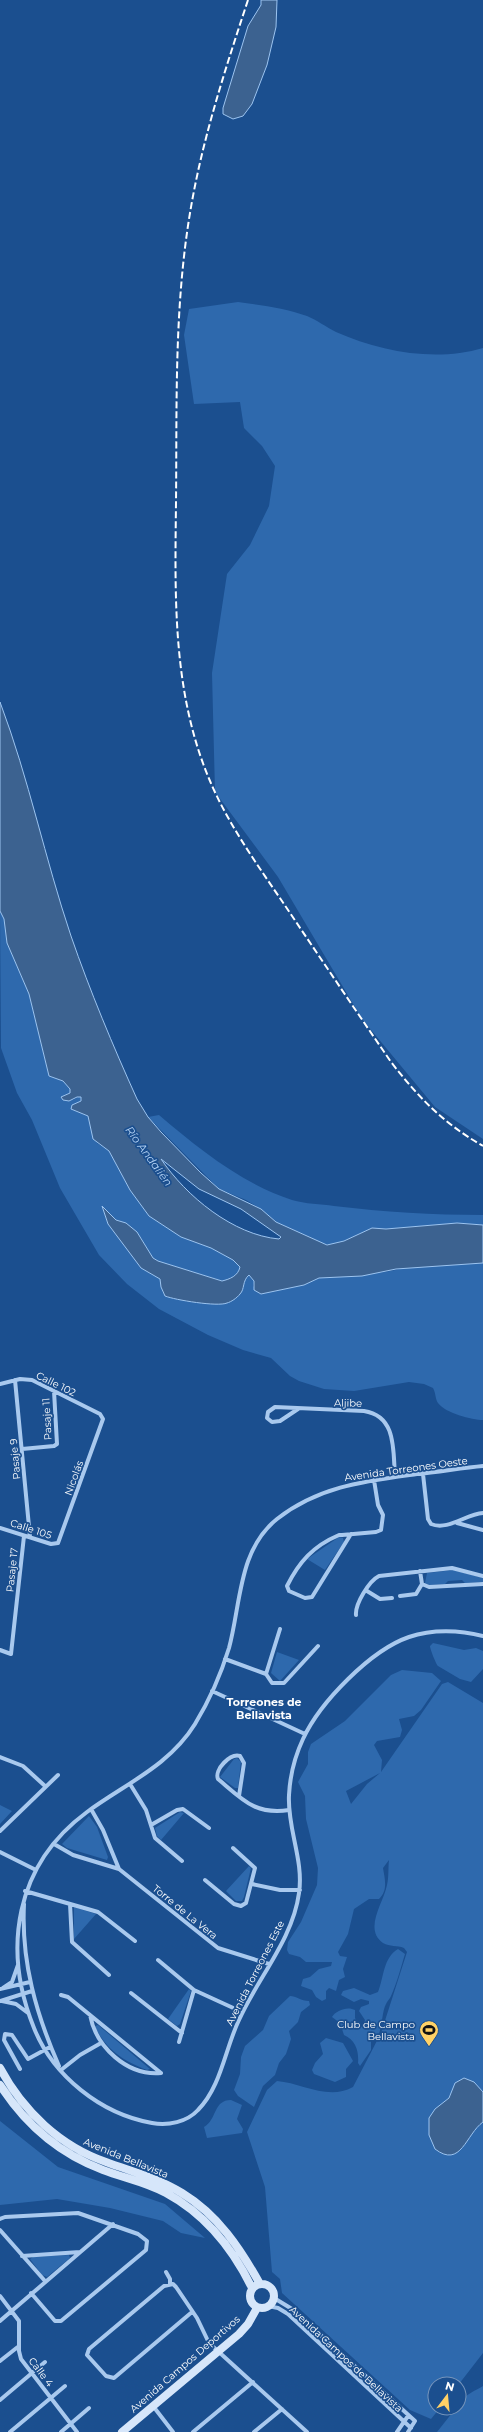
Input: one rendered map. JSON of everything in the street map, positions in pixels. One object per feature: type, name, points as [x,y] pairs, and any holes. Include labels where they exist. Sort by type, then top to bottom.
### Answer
[{"type":"street","name":"Calle 102","points":[[0,1384],[26,1378],[103,1417]]},
{"type":"street","name":"Pasaje 9","points":[[16,1380],[30,1537]]},
{"type":"street","name":"Pasaje 11","points":[[22,1449],[56,1445],[54,1391]]},
{"type":"street","name":"Aljibe","points":[[298,1409],[277,1422],[270,1421],[267,1418],[268,1412],[273,1408],[364,1411],[378,1415],[386,1422],[391,1432],[395,1477]]},
{"type":"street","name":"Nicolás","points":[[56,1544],[60,1540],[103,1417]]},
{"type":"street","name":"Avenida Torreones Oeste","points":[[24,1994],[19,1956],[19,1918],[25,1891],[36,1870],[54,1844],[74,1823],[90,1809],[130,1784],[161,1762],[178,1747],[195,1724],[212,1691],[225,1659],[245,1571],[253,1551],[265,1531],[284,1514],[315,1496],[346,1484],[483,1466]]},
{"type":"street","points":[[423,1474],[430,1522],[435,1525],[456,1522],[470,1515],[483,1513]]},
{"type":"street","points":[[351,1534],[312,1597],[307,1599],[289,1591],[288,1585],[307,1554],[336,1537],[351,1534],[378,1532],[383,1528],[382,1515],[378,1505],[374,1480]]},
{"type":"street","points":[[456,1522],[483,1530]]},
{"type":"street","name":"Calle 105","points":[[0,1528],[56,1544]]},
{"type":"street","name":"Pasaje 17","points":[[0,1650],[12,1654],[24,1536]]},
{"type":"street","points":[[356,1615],[357,1607],[367,1590],[379,1576],[455,1568],[483,1576]]},
{"type":"street","points":[[400,1596],[415,1595],[422,1584],[420,1571]]},
{"type":"street","points":[[422,1584],[429,1587],[483,1584]]},
{"type":"street","points":[[367,1590],[380,1599],[392,1598]]},
{"type":"street","points":[[266,1674],[280,1629]]},
{"type":"street","name":"Avenida Torreones Este","points":[[24,1994],[29,2014],[44,2051],[61,2070],[89,2096],[117,2111],[152,2123],[178,2122],[193,2115],[209,2096],[242,2012],[289,1925],[300,1890],[299,1864],[289,1810],[290,1780],[305,1734],[324,1708],[349,1680],[370,1661],[399,1641],[417,1635],[436,1632],[462,1632],[483,1636]]},
{"type":"street","points":[[225,1659],[266,1674],[272,1683],[284,1682],[318,1646]]},
{"type":"street","points":[[212,1691],[305,1734]]},
{"type":"street","points":[[239,1796],[244,1762],[240,1756],[235,1755],[228,1759],[217,1776],[239,1796],[261,1810],[289,1810]]},
{"type":"street","points":[[0,1757],[23,1766],[45,1786]]},
{"type":"street","points":[[0,1831],[58,1775]]},
{"type":"street","points":[[130,1784],[143,1803],[158,1842],[182,1861]]},
{"type":"street","name":"Torre de La Vera","points":[[90,1809],[103,1830],[119,1869]]},
{"type":"street","points":[[151,1825],[177,1810],[183,1809],[209,1828]]},
{"type":"street","name":"Torre de La Vera","points":[[54,1844],[73,1855],[119,1869],[211,1944],[226,1952],[269,1964]]},
{"type":"street","points":[[205,1880],[239,1906],[247,1902],[252,1884],[254,1866],[233,1848]]},
{"type":"street","points":[[0,1852],[36,1870]]},
{"type":"street","points":[[252,1884],[280,1890],[300,1890]]},
{"type":"street","name":"Avenida Torreones Oeste","points":[[25,1891],[24,1936],[32,1991]]},
{"type":"street","points":[[25,1891],[102,1914],[135,1940]]},
{"type":"street","points":[[70,1904],[71,1937],[73,1945],[109,1975]]},
{"type":"street","points":[[1,1989],[14,1978],[19,1956]]},
{"type":"street","points":[[158,1960],[194,1990],[242,2012]]},
{"type":"street","points":[[1,1989],[30,1982]]},
{"type":"street","points":[[179,2042],[194,1990]]},
{"type":"street","points":[[0,2001],[32,1991]]},
{"type":"street","name":"Avenida Torreones Este","points":[[32,1991],[38,2015],[50,2047],[61,2070]]},
{"type":"street","points":[[131,1993],[182,2033]]},
{"type":"street","points":[[61,1994],[68,1996],[90,2014],[161,2073],[147,2072],[129,2066],[113,2055],[101,2043],[90,2014]]},
{"type":"street","points":[[0,2001],[16,2004],[29,2014]]},
{"type":"street","points":[[20,2068],[4,2040],[5,2034],[12,2035],[28,2059],[50,2047]]},
{"type":"street","points":[[61,2070],[80,2054],[101,2043]]},
{"type":"street","name":"Avenida Bellavista","points":[[0,2068],[29,2110],[64,2141],[95,2158],[161,2182],[205,2210],[232,2238],[256,2286]]},
{"type":"street","name":"Avenida Bellavista","points":[[0,2085],[27,2120],[61,2149],[92,2166],[158,2189],[188,2208],[228,2247],[256,2286]]},
{"type":"street","points":[[0,2219],[5,2217],[73,2213],[113,2224],[144,2238],[148,2244],[146,2250],[61,2321],[55,2321],[31,2293]]},
{"type":"street","points":[[0,2321],[113,2224]]},
{"type":"street","points":[[0,2230],[45,2281]]},
{"type":"street","points":[[22,2256],[80,2252]]},
{"type":"street","points":[[166,2272],[170,2279],[170,2284]]},
{"type":"street","points":[[192,2312],[114,2378],[106,2376],[88,2357],[87,2353],[89,2349],[164,2286],[170,2284],[176,2287],[192,2312],[206,2338],[218,2351],[254,2382],[307,2432]]},
{"type":"street","points":[[256,2286],[270,2288],[274,2298],[268,2306],[258,2308],[250,2299],[256,2286]]},
{"type":"street","name":"Calle 4","points":[[0,2296],[12,2310],[20,2325],[19,2346],[21,2359],[77,2432]]},
{"type":"street","name":"Avenida Campos de Bellavista","points":[[268,2306],[278,2308],[288,2314],[404,2422],[409,2430],[415,2421],[292,2309],[274,2298]]},
{"type":"street","name":"Avenida Campos Deportivos","points":[[122,2432],[246,2327],[258,2308]]},
{"type":"street","points":[[0,2361],[19,2346]]},
{"type":"street","points":[[0,2400],[46,2362]]},
{"type":"street","points":[[194,2432],[254,2382]]},
{"type":"street","points":[[10,2432],[65,2386]]},
{"type":"street","points":[[153,2406],[174,2432]]},
{"type":"street","points":[[61,2432],[89,2408]]},
{"type":"street","points":[[254,2432],[282,2409]]},
{"type":"street","points":[[397,2432],[408,2416]]},
{"type":"shaded area","points":[[238,302],[273,307],[299,313],[353,339],[390,350],[409,353],[447,354],[483,348],[483,1139],[435,1107],[362,1019],[278,877],[215,792],[212,673],[227,574],[250,545],[269,506],[275,466],[262,446],[244,428],[240,402],[194,404],[184,335],[189,309]]},
{"type":"shaded area","points":[[0,911],[4,919],[7,943],[29,994],[49,1076],[63,1081],[71,1089],[70,1093],[64,1096],[73,1100],[80,1096],[81,1097],[79,1112],[88,1116],[97,1143],[109,1151],[130,1190],[149,1216],[181,1237],[211,1248],[233,1260],[240,1267],[238,1273],[234,1277],[223,1281],[158,1261],[153,1258],[141,1238],[126,1223],[116,1220],[102,1206],[108,1224],[141,1268],[160,1279],[163,1293],[185,1301],[220,1304],[243,1288],[245,1278],[249,1275],[254,1281],[253,1286],[261,1294],[304,1285],[319,1278],[385,1272],[411,1267],[483,1263],[483,1420],[472,1419],[452,1413],[441,1407],[436,1400],[433,1388],[424,1384],[409,1382],[354,1391],[324,1389],[299,1381],[290,1376],[271,1358],[243,1350],[208,1335],[159,1309],[127,1284],[99,1255],[60,1188],[32,1120],[17,1093],[1,1048]]},
{"type":"shaded area","points":[[159,1115],[189,1140],[238,1175],[256,1185],[292,1200],[390,1211],[483,1215],[483,1225],[457,1223],[386,1229],[372,1228],[335,1245],[319,1243],[310,1237],[276,1222],[261,1209],[246,1200],[219,1189],[148,1117]]},
{"type":"shaded area","points":[[339,1537],[343,1538],[344,1542],[325,1570],[307,1559]]},
{"type":"shaded area","points":[[454,1570],[483,1578],[483,1582],[465,1583],[462,1580],[448,1581],[445,1584],[429,1585],[425,1583],[427,1573]]},
{"type":"shaded area","points":[[433,1643],[464,1650],[476,1648],[483,1651],[483,1669],[471,1682],[460,1679],[438,1666],[430,1648]]},
{"type":"shaded area","points":[[277,1652],[299,1660],[280,1681],[271,1673]]},
{"type":"shaded area","name":"Club de Campo Bellavista","points":[[402,1670],[432,1673],[441,1681],[421,1710],[414,1716],[399,1719],[402,1730],[400,1737],[377,1741],[374,1745],[382,1760],[381,1772],[442,1684],[448,1682],[483,1703],[483,2353],[465,2376],[427,2376],[427,2416],[433,2416],[431,2419],[410,2410],[282,2293],[280,2279],[272,2272],[265,2187],[247,2132],[267,2090],[277,2081],[325,2092],[344,2091],[353,2087],[381,2033],[407,1952],[404,1948],[383,1943],[377,1937],[375,1930],[376,1915],[388,1882],[389,1860],[383,1868],[385,1888],[382,1896],[379,1899],[369,1899],[354,1909],[348,1934],[338,1952],[340,1956],[347,1957],[343,1969],[345,1977],[339,1980],[336,1991],[329,1988],[326,1991],[326,1999],[322,2001],[316,1997],[312,1990],[301,1986],[303,1979],[310,1977],[319,1969],[331,1966],[332,1962],[306,1962],[300,1957],[289,1954],[287,1950],[288,1942],[301,1922],[317,1885],[318,1868],[306,1819],[305,1796],[298,1782],[308,1764],[308,1752],[311,1744],[345,1721],[391,1675]],"holes":[[[380,1773],[367,1784],[351,1804],[346,1791]]]},
{"type":"shaded area","points":[[237,1758],[241,1762],[238,1788],[235,1788],[220,1777],[234,1759]]},
{"type":"shaded area","points":[[0,1805],[12,1811],[0,1824]]},
{"type":"shaded area","points":[[180,1812],[184,1813],[161,1840],[157,1836],[155,1828]]},
{"type":"shaded area","points":[[89,1816],[97,1827],[108,1857],[107,1860],[67,1848],[62,1844]]},
{"type":"shaded area","points":[[249,1866],[251,1868],[244,1897],[242,1901],[236,1901],[226,1891]]},
{"type":"shaded area","points":[[74,1907],[96,1914],[74,1939]]},
{"type":"shaded area","points":[[398,1949],[405,1954],[397,1980],[391,1997],[386,2003],[378,2036],[371,2039],[371,2050],[360,2066],[354,2043],[344,2035],[340,2023],[332,2017],[339,2011],[349,2008],[355,2010],[355,2018],[359,2026],[363,2027],[365,2020],[359,2011],[361,2007],[369,2004],[369,2001],[361,1999],[354,2002],[341,1995],[343,1991],[354,1988],[370,1995],[378,1992],[389,1957]]},
{"type":"shaded area","points":[[189,1989],[191,1991],[180,2024],[177,2026],[168,2019]]},
{"type":"shaded area","points":[[290,1996],[309,2001],[310,2005],[301,2012],[298,2022],[289,2031],[291,2039],[286,2054],[279,2063],[275,2075],[263,2086],[254,2107],[238,2096],[234,2090],[240,2074],[241,2057],[245,2046],[263,2030],[269,2016]]},
{"type":"shaded area","points":[[98,2025],[150,2069],[147,2070],[139,2067],[124,2059],[111,2049],[96,2029],[95,2026]]},
{"type":"shaded area","points":[[326,2038],[343,2043],[353,2061],[346,2069],[346,2077],[335,2082],[314,2074],[312,2070],[315,2063],[323,2054],[320,2043]]},
{"type":"shaded area","points":[[231,2100],[242,2105],[237,2119],[243,2129],[242,2133],[207,2138],[204,2127],[211,2120],[221,2103]]},
{"type":"shaded area","points":[[0,2121],[58,2167],[165,2204],[205,2238],[181,2233],[163,2221],[110,2208],[57,2199],[0,2205]]},
{"type":"shaded area","points":[[69,2255],[70,2258],[47,2277],[42,2275],[30,2259],[33,2257]]},
{"type":"shaded area","points":[[483,2386],[483,2432],[437,2432],[450,2416],[467,2416],[467,2396]]},
{"type":"water","points":[[261,0],[277,0],[276,27],[267,65],[252,104],[243,116],[233,119],[223,114],[223,108],[248,26],[261,5]]},
{"type":"water","name":"Río Andalién","points":[[0,702],[20,760],[62,907],[78,957],[119,1059],[137,1099],[148,1117],[201,1173],[219,1189],[261,1209],[276,1222],[327,1245],[344,1241],[372,1228],[386,1229],[457,1223],[483,1225],[483,1263],[396,1269],[362,1276],[319,1278],[304,1285],[261,1294],[254,1290],[254,1281],[249,1275],[245,1280],[242,1292],[230,1302],[222,1304],[196,1302],[165,1296],[161,1287],[160,1279],[141,1268],[108,1224],[102,1206],[116,1220],[126,1223],[137,1232],[153,1258],[158,1261],[222,1281],[236,1275],[240,1267],[233,1260],[211,1248],[181,1237],[149,1216],[130,1190],[109,1151],[93,1139],[88,1116],[71,1109],[72,1105],[81,1101],[81,1097],[77,1097],[69,1101],[63,1100],[61,1097],[70,1093],[70,1089],[63,1081],[49,1076],[29,994],[7,943],[4,919],[0,911]],"holes":[[[161,1159],[199,1189],[241,1209],[281,1237],[279,1239],[262,1236],[228,1222],[197,1200],[171,1173]]]},
{"type":"water","points":[[464,2078],[474,2082],[483,2092],[483,2122],[477,2127],[462,2148],[451,2155],[444,2154],[435,2149],[429,2135],[429,2118],[435,2109],[449,2098],[455,2083]]},
{"type":"railway","points":[[248,0],[223,79],[201,159],[190,213],[181,285],[177,358],[176,608],[182,678],[189,713],[198,747],[210,781],[235,830],[365,1024],[391,1062],[432,1109],[456,1128],[483,1146]]},
{"type":"place","name":"Club de Campo Bellavista","points":[[429,2047]]},
{"type":"district","name":"Torreones de Bellavista","points":[[264,1708]]}]
